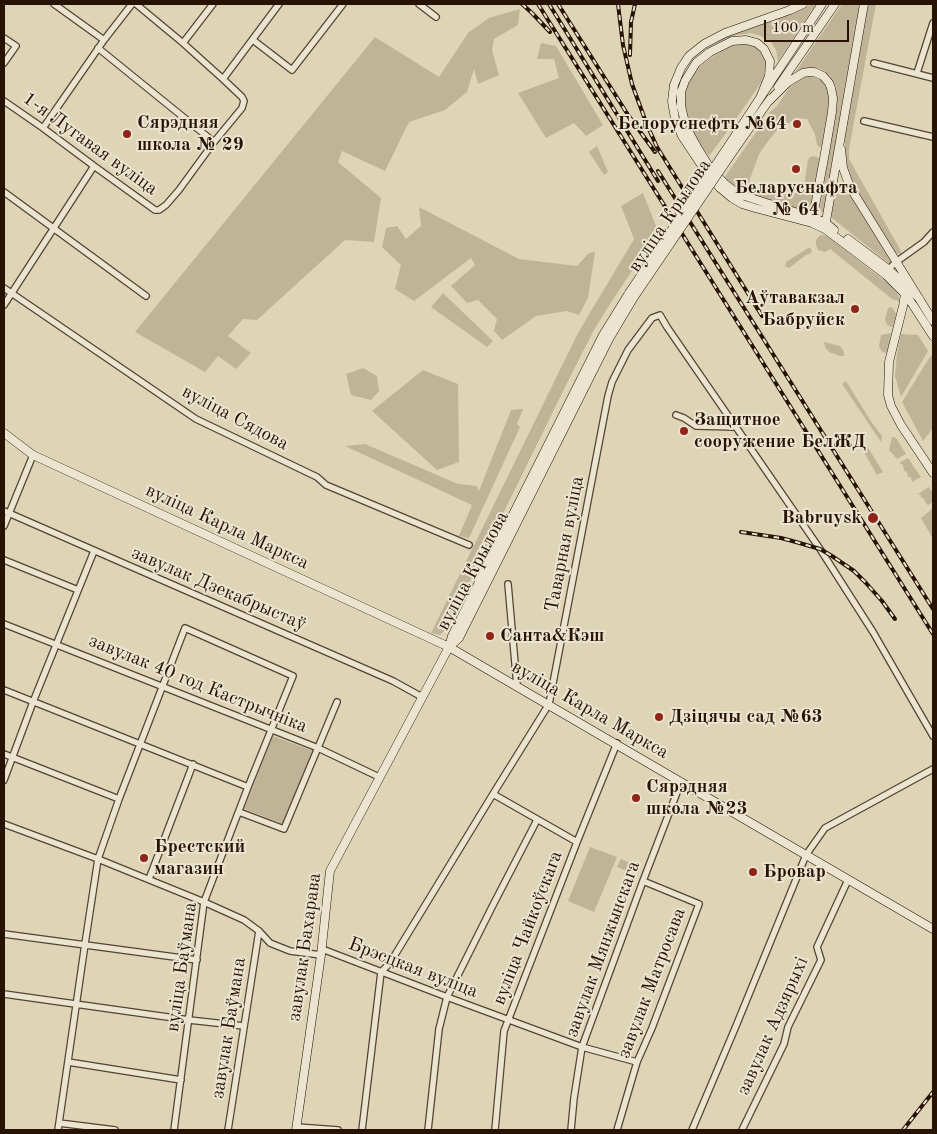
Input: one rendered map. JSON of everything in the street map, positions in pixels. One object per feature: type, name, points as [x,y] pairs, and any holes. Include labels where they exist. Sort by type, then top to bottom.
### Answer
[{"type":"main road","points":[[803,4],[725,33],[704,44],[689,56],[680,68],[674,85],[672,101],[675,119],[682,136],[706,172],[720,188],[742,204],[813,221]]},
{"type":"main road","name":"вуліца Крылова","points":[[764,100],[822,4]]},
{"type":"main road","name":"вуліца Крылова","points":[[449,646],[459,638],[631,295],[764,100],[835,4]]},
{"type":"main road","points":[[825,226],[864,4]]},
{"type":"main road","points":[[764,100],[770,62],[764,49],[757,43],[746,40],[732,42],[710,52],[696,63],[684,81],[681,92],[681,106],[686,126],[710,168],[725,184],[738,194],[825,226],[919,298]]},
{"type":"main road","points":[[764,100],[803,73],[814,72],[823,76],[829,83],[833,98],[832,112],[813,221]]},
{"type":"main road","points":[[840,140],[843,168],[850,187],[933,321]]},
{"type":"main road","points":[[886,271],[905,294],[933,336]]},
{"type":"main road","points":[[905,294],[889,362],[888,395],[891,406],[901,425],[933,473]]},
{"type":"main road","name":"вуліца Карла Маркса","points":[[4,433],[33,455],[449,646],[933,929]]},
{"type":"main road","name":"завулак Бахарава","points":[[296,1128],[321,952],[330,871],[449,646]]},
{"type":"street","points":[[54,4],[104,40]]},
{"type":"street","points":[[43,128],[98,48],[134,4],[183,43],[223,79],[242,97],[244,104],[214,142],[98,48]]},
{"type":"street","points":[[183,43],[213,4]]},
{"type":"street","points":[[223,79],[279,4]]},
{"type":"street","points":[[253,40],[292,70],[343,4]]},
{"type":"street","points":[[420,4],[436,17]]},
{"type":"street","points":[[916,73],[933,23]]},
{"type":"street","points":[[4,38],[16,46],[4,63]]},
{"type":"street","points":[[874,62],[933,78]]},
{"type":"street","name":"1-я Лугавая вуліца","points":[[4,101],[155,210],[160,210],[166,205],[214,142]]},
{"type":"street","points":[[864,121],[933,137]]},
{"type":"street","points":[[4,305],[94,166]]},
{"type":"street","points":[[4,192],[146,296]]},
{"type":"street","points":[[886,271],[924,242],[933,232]]},
{"type":"street","name":"вуліца Сядова","points":[[4,288],[196,419],[317,477],[326,486],[469,545]]},
{"type":"street","name":"Таварная вуліца","points":[[381,972],[390,963],[549,704],[608,396],[612,382],[628,350],[652,318],[660,315],[666,327],[825,557],[933,736]]},
{"type":"street","points":[[676,415],[696,426],[735,427]]},
{"type":"street","points":[[4,526],[6,512],[33,455]]},
{"type":"street","name":"завулак Дзекабрыстаў","points":[[6,512],[384,677],[422,696]]},
{"type":"street","points":[[4,780],[33,702],[94,551]]},
{"type":"street","points":[[4,560],[78,590]]},
{"type":"street","points":[[508,584],[517,686]]},
{"type":"street","name":"завулак 40 год Кастрычніка","points":[[4,624],[272,729],[379,777]]},
{"type":"street","name":"вуліца Баўмана","points":[[162,687],[185,628],[293,676],[204,902],[174,1130]]},
{"type":"street","points":[[58,1130],[98,860],[162,687]]},
{"type":"street","points":[[4,690],[248,787]]},
{"type":"street","points":[[239,812],[284,829],[337,702]]},
{"type":"street","name":"вуліца Чайкоўскага","points":[[495,1130],[504,1031],[616,743]]},
{"type":"street","points":[[4,754],[119,799]]},
{"type":"street","points":[[149,879],[193,764]]},
{"type":"street","points":[[692,1130],[806,856],[825,828],[933,769]]},
{"type":"street","name":"завулак Мянжынскага","points":[[571,1130],[582,1047],[681,782]]},
{"type":"street","points":[[493,794],[577,842]]},
{"type":"street","points":[[428,1130],[439,1029],[447,997],[538,820]]},
{"type":"street","name":"Брэсцкая вуліца","points":[[4,824],[204,902],[244,920],[260,931],[270,943],[290,951],[321,952],[381,972],[582,1047],[637,1062]]},
{"type":"street","name":"завулак Адзярыхі","points":[[742,1130],[784,1044],[788,1027],[821,960],[817,947],[848,880]]},
{"type":"street","name":"завулак Матросава","points":[[617,1130],[637,1062],[652,1028],[699,904],[643,881]]},
{"type":"street","name":"завулак Баўмана","points":[[228,1130],[260,931]]},
{"type":"street","points":[[4,934],[197,960]]},
{"type":"street","points":[[362,1130],[381,972]]},
{"type":"street","points":[[4,994],[244,1026]]},
{"type":"street","points":[[68,1062],[181,1080]]},
{"type":"street","points":[[59,1123],[115,1130]]},
{"type":"street","points":[[296,1128],[338,1130]]},
{"type":"shaded area","points":[[816,4],[778,61],[776,50],[771,42],[751,33],[737,35],[716,43],[725,36]]},
{"type":"shaded area","points":[[842,4],[860,4],[824,210],[821,212],[837,99],[836,86],[830,76],[817,68],[809,68],[794,74]]},
{"type":"shaded area","points":[[867,4],[876,4],[849,149],[849,159],[901,254],[894,253],[855,189],[847,169],[845,155],[845,130]]},
{"type":"shaded area","points":[[520,9],[518,25],[494,39],[492,50],[499,75],[478,84],[474,69],[467,92],[445,110],[409,122],[385,171],[342,151],[338,162],[381,198],[374,242],[345,240],[257,320],[243,319],[228,336],[251,353],[236,369],[218,356],[205,372],[135,332],[375,37],[439,77],[468,33],[489,18]]},
{"type":"shaded area","points":[[541,43],[556,46],[603,125],[586,136],[574,123],[546,138],[518,93],[559,78],[554,59],[537,59]]},
{"type":"shaded area","points":[[746,43],[759,47],[766,59],[763,80],[709,156],[698,142],[688,121],[685,107],[686,87],[695,70],[712,57],[732,46]]},
{"type":"shaded area","points":[[808,76],[821,80],[827,89],[829,101],[822,146],[819,147],[817,145],[815,134],[807,119],[795,118],[786,126],[778,129],[759,154],[746,190],[742,191],[731,185],[724,178],[770,112],[777,106],[789,88],[798,80]]},
{"type":"shaded area","points":[[597,146],[608,172],[604,175],[589,152]]},
{"type":"shaded area","points":[[813,156],[819,159],[819,163],[812,205],[807,211],[757,197],[754,194],[754,190],[757,187],[790,195],[801,191],[804,186],[808,160]]},
{"type":"shaded area","points":[[841,183],[846,186],[892,263],[891,265],[832,218],[835,186]]},
{"type":"shaded area","points":[[643,193],[656,226],[655,236],[594,330],[447,628],[440,635],[431,633],[578,333],[634,239],[621,206]]},
{"type":"shaded area","points":[[419,207],[519,259],[577,266],[589,253],[595,252],[588,298],[579,315],[567,311],[536,316],[502,340],[494,331],[497,319],[478,300],[467,303],[451,286],[475,265],[471,258],[414,301],[395,289],[401,265],[382,247],[386,228],[397,226],[406,239],[421,226]]},
{"type":"shaded area","points":[[820,235],[828,237],[890,285],[899,296],[899,301],[892,299],[830,249],[825,252],[818,250],[816,240]]},
{"type":"shaded area","points":[[808,248],[812,250],[811,253],[789,268],[785,266],[786,262]]},
{"type":"shaded area","points":[[443,293],[493,341],[487,347],[431,307]]},
{"type":"shaded area","points":[[892,307],[896,314],[893,327],[888,326],[885,320],[888,308]]},
{"type":"shaded area","points":[[891,333],[888,353],[882,352],[879,346],[881,335]]},
{"type":"shaded area","points":[[901,334],[918,335],[928,351],[901,397],[895,376]]},
{"type":"shaded area","points":[[824,342],[840,346],[844,356],[829,352]]},
{"type":"shaded area","points":[[931,355],[933,358],[933,428],[923,441],[902,402]]},
{"type":"shaded area","points":[[363,368],[377,376],[379,391],[371,400],[351,395],[346,374]]},
{"type":"shaded area","points":[[423,370],[458,384],[459,462],[437,470],[372,411]]},
{"type":"shaded area","points":[[846,381],[882,436],[881,442],[842,384]]},
{"type":"shaded area","points":[[523,409],[517,424],[520,427],[469,538],[459,536],[472,505],[345,446],[365,444],[458,484],[477,486],[479,491],[511,410]]},
{"type":"shaded area","points":[[892,437],[896,438],[906,454],[897,459],[889,450]]},
{"type":"shaded area","points":[[867,446],[883,472],[877,475],[862,449]]},
{"type":"shaded area","points":[[908,458],[921,477],[912,482],[907,472],[904,471],[903,465],[899,463]]},
{"type":"shaded area","points":[[929,487],[933,493],[933,502],[928,505],[924,498],[921,498],[921,495],[918,494]]},
{"type":"shaded area","points":[[933,508],[933,539],[921,518]]},
{"type":"shaded area","points":[[273,736],[313,751],[284,824],[244,809]]},
{"type":"shaded area","points":[[590,847],[617,857],[594,912],[568,901]]},
{"type":"shaded area","points":[[621,859],[635,865],[632,873],[617,867]]},
{"type":"railway","points":[[522,4],[550,32]]},
{"type":"railway","points":[[538,4],[933,634]]},
{"type":"railway","points":[[549,4],[658,181]]},
{"type":"railway","points":[[558,4],[628,115],[655,152]]},
{"type":"railway","points":[[618,4],[623,45],[632,84],[657,147],[762,316]]},
{"type":"railway","points":[[630,55],[631,22],[635,4]]},
{"type":"railway","points":[[658,171],[933,609]]},
{"type":"railway","points":[[741,532],[781,538],[820,549],[854,571],[882,601],[895,619]]},
{"type":"railway","points":[[903,1130],[933,1092]]},
{"type":"place","name":"Белоруснефть №64","points":[[797,124]]},
{"type":"place","name":"Сярэдняя школа № 29","points":[[127,134]]},
{"type":"place","name":"Беларуснафта № 64","points":[[796,169]]},
{"type":"place","name":"Аўтавакзал Бабруйск","points":[[855,309]]},
{"type":"place","name":"Защитное сооружение БелЖД","points":[[684,431]]},
{"type":"place","name":"Babruysk","points":[[873,518]]},
{"type":"place","name":"Санта&Кэш","points":[[490,636]]},
{"type":"place","name":"Дзіцячы сад №63","points":[[659,717]]},
{"type":"place","name":"Сярэдняя школа №23","points":[[636,798]]},
{"type":"place","name":"Брестский магазин","points":[[144,858]]},
{"type":"place","name":"Бровар","points":[[753,872]]}]
